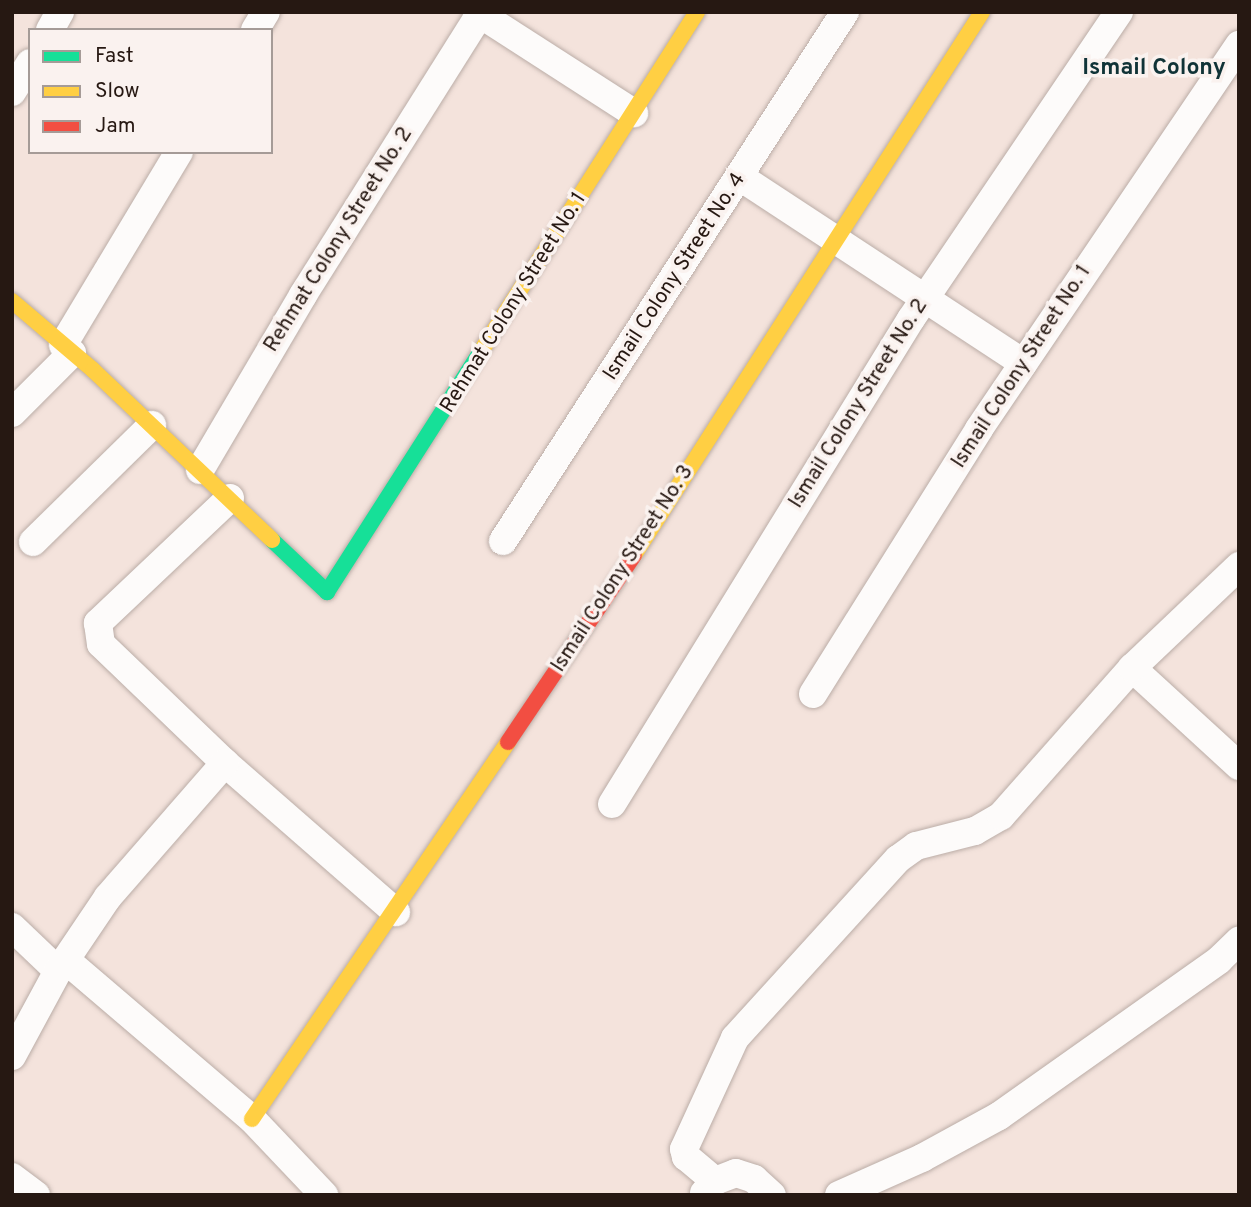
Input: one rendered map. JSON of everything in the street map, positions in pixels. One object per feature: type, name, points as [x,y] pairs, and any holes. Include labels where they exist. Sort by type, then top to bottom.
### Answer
[{"type":"street","points":[[51,28],[60,12]]},
{"type":"street","points":[[257,28],[266,12]]},
{"type":"street","name":"Rehmat Colony Street No. 1","points":[[230,498],[327,592],[697,12]]},
{"type":"street","name":"Ismail Colony Street No. 4","points":[[503,541],[845,12]]},
{"type":"street","name":"Ismail Colony Street No. 3","points":[[252,1119],[396,912],[611,591],[982,12]]},
{"type":"street","name":"Ismail Colony Street No. 2","points":[[612,804],[923,301],[1119,12]]},
{"type":"street","points":[[479,13],[634,113]]},
{"type":"street","name":"Rehmat Colony Street No. 2","points":[[200,470],[309,284],[479,13]]},
{"type":"street","name":"Ismail Colony Street No. 1","points":[[813,694],[1023,363],[1239,45]]},
{"type":"street","points":[[12,92],[28,66]]},
{"type":"street","points":[[12,412],[68,349],[178,154]]},
{"type":"street","points":[[740,177],[836,237],[923,301],[1023,363]]},
{"type":"street","points":[[12,301],[230,498],[98,623],[96,630],[101,644],[225,763],[396,912]]},
{"type":"street","points":[[33,542],[152,425]]},
{"type":"street","points":[[772,1195],[754,1179],[736,1173],[708,1188],[686,1157],[684,1149],[735,1038],[898,859],[916,846],[991,825],[1132,668],[1239,566]]},
{"type":"street","points":[[1132,668],[1239,766]]},
{"type":"street","points":[[12,1056],[63,966],[108,897],[225,763]]},
{"type":"street","points":[[12,927],[252,1119],[324,1195]]},
{"type":"street","points":[[839,1195],[922,1158],[999,1116],[1229,962],[1239,941]]},
{"type":"street","points":[[12,1177],[36,1195]]},
{"type":"traffic: fast","points":[[272,540],[327,592],[483,348]]},
{"type":"traffic: slow","points":[[483,348],[697,12]]},
{"type":"traffic: slow","points":[[634,555],[982,12]]},
{"type":"traffic: slow","points":[[12,301],[93,370],[272,540]]},
{"type":"traffic: slow","points":[[252,1119],[508,742]]},
{"type":"traffic: jam","points":[[508,742],[634,555]]},
{"type":"district","name":"Ismail Colony","points":[[1154,69]]}]
